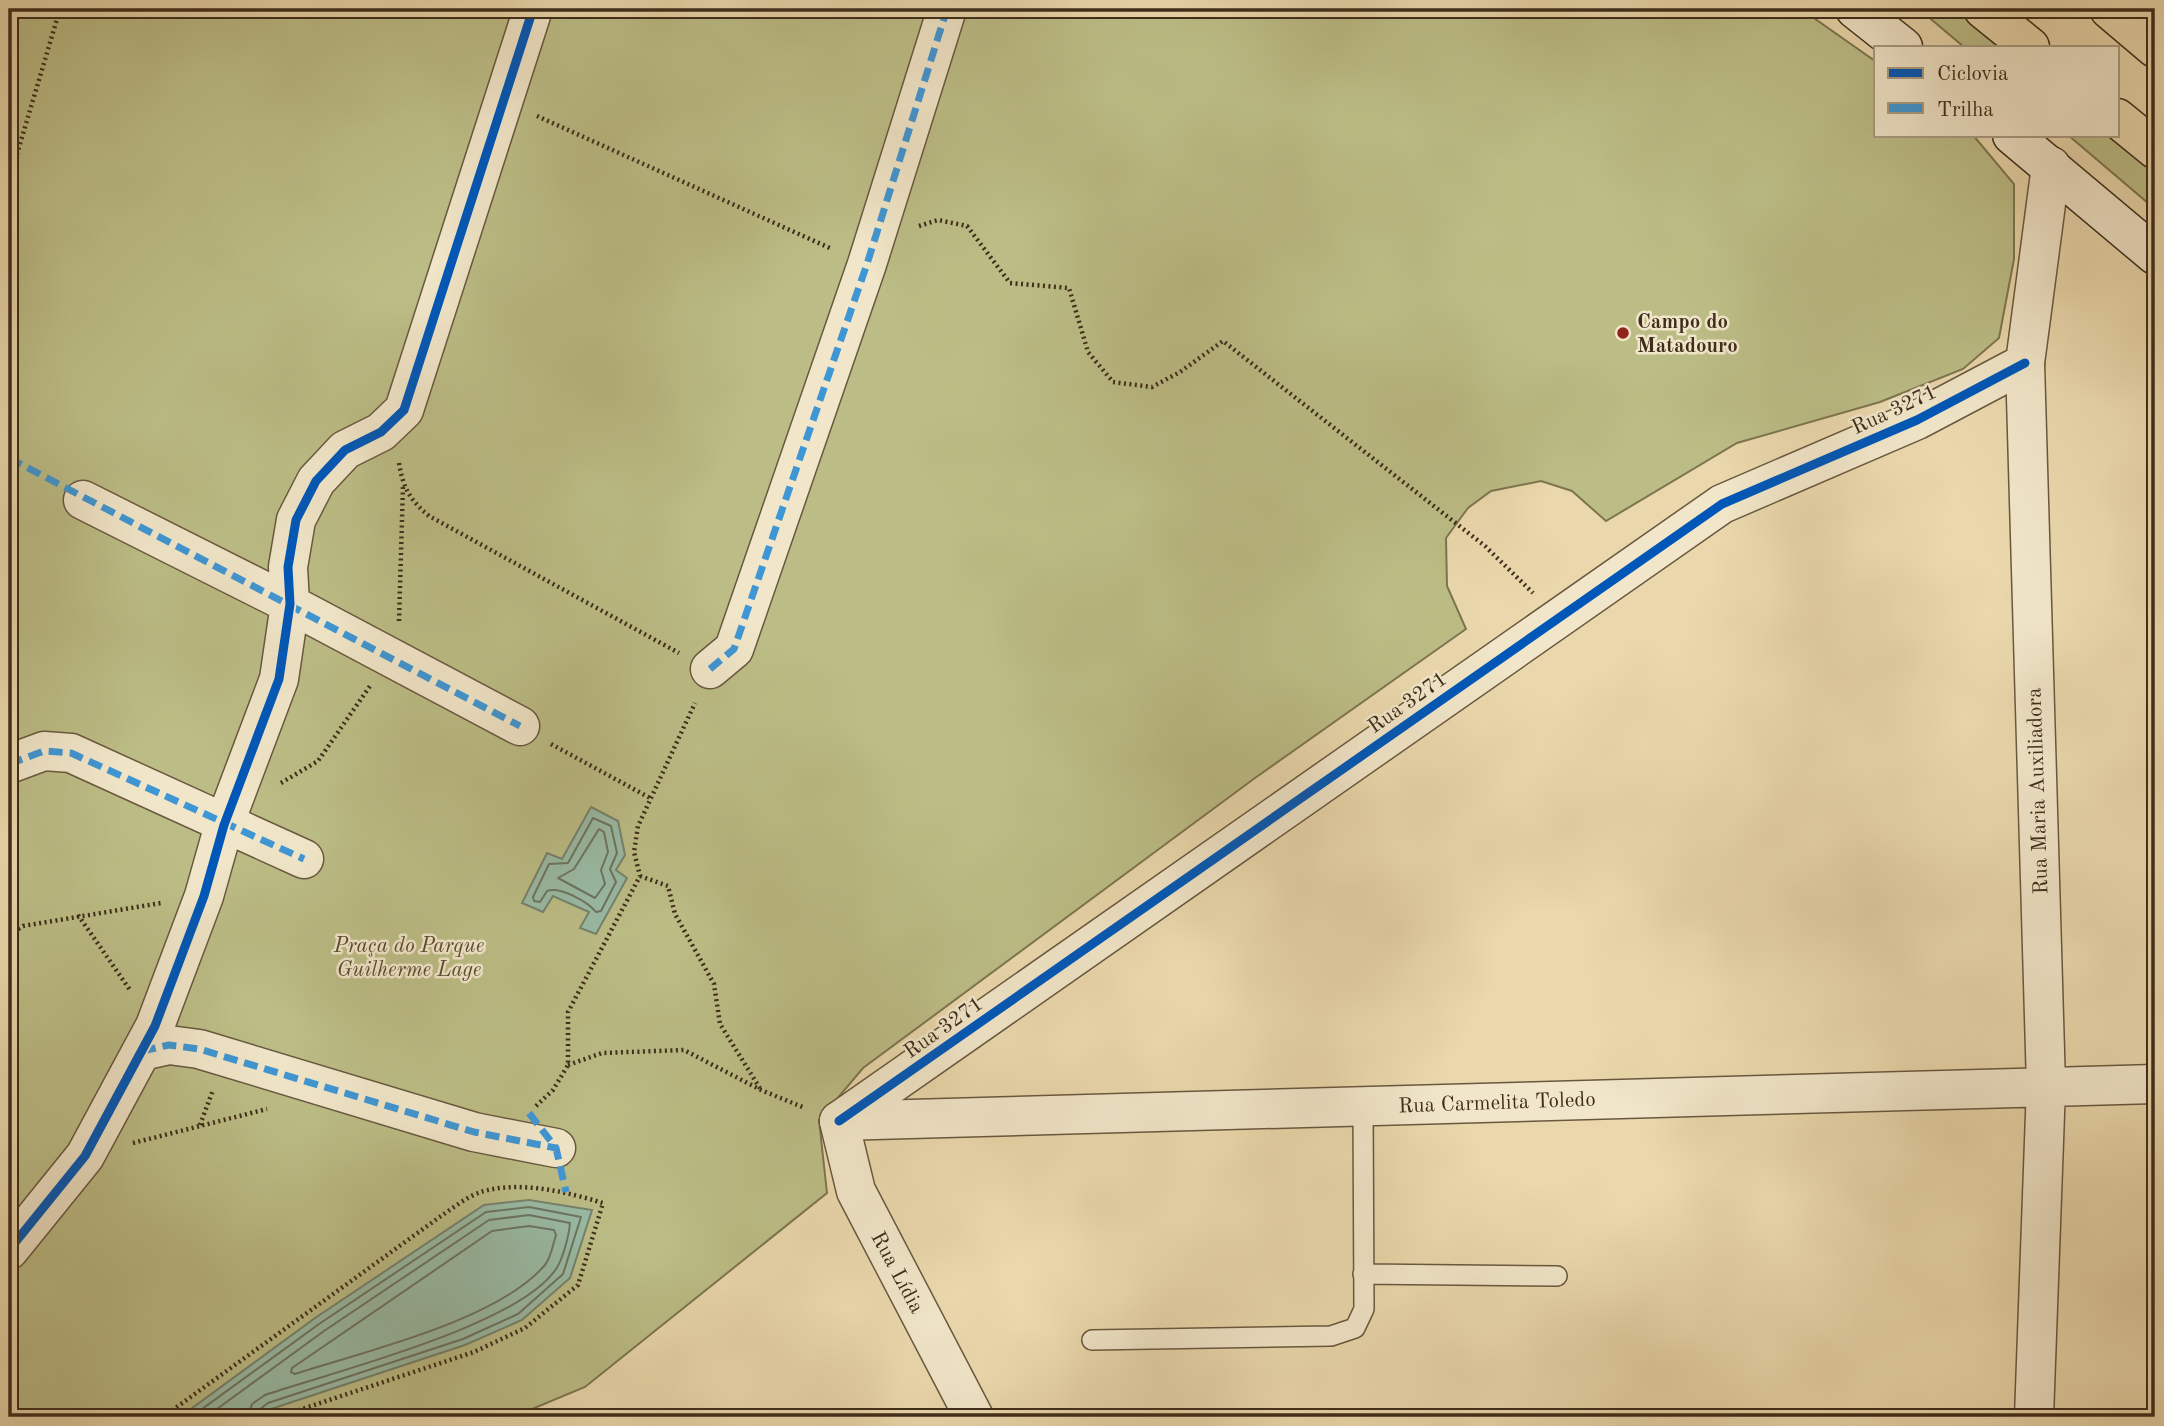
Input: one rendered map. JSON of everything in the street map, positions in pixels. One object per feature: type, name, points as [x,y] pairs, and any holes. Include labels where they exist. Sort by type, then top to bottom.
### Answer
[{"type":"highway","points":[[1983,9],[2029,46]]},
{"type":"highway","points":[[2109,9],[2155,48]]},
{"type":"highway","points":[[2118,119],[2155,149]]},
{"type":"street","points":[[9,1250],[85,1156],[148,1039],[204,896],[224,825],[279,679],[290,604],[288,567],[296,520],[316,481],[345,450],[382,432],[404,410],[501,100],[533,9]]},
{"type":"street","points":[[710,669],[734,649],[867,264],[947,9]]},
{"type":"street","points":[[1855,9],[1902,46]]},
{"type":"street","points":[[2013,136],[2155,255]]},
{"type":"street","name":"Rua Maria Auxiliadora","points":[[2034,1417],[2046,1086],[2025,363],[2051,166]]},
{"type":"street","name":"Rua 3271","points":[[839,1121],[1722,504],[1917,420],[2025,363]]},
{"type":"street","points":[[83,500],[290,604],[520,726]]},
{"type":"street","points":[[9,764],[44,751],[71,753],[303,859]]},
{"type":"street","points":[[148,1039],[199,1049],[474,1132],[556,1148]]},
{"type":"street","name":"Rua Carmelita Toledo","points":[[839,1121],[2155,1084]]},
{"type":"street","name":"Rua Lídia","points":[[839,1121],[856,1191],[974,1417]]},
{"type":"lane","points":[[1092,1340],[1331,1336],[1355,1328],[1364,1309],[1363,1106]]},
{"type":"lane","points":[[1363,1274],[1557,1276]]},
{"type":"path","points":[[9,181],[60,9]]},
{"type":"path","points":[[501,100],[867,264]]},
{"type":"path","points":[[909,229],[938,220],[967,226],[1010,283],[1069,288],[1087,352],[1113,382],[1152,387],[1180,372],[1223,341],[1485,546],[1558,618]]},
{"type":"path","points":[[404,410],[398,455],[403,486],[414,504],[429,516],[710,669],[638,826],[634,852],[639,876],[568,1012],[568,1065],[553,1090],[529,1113]]},
{"type":"path","points":[[520,726],[652,799]]},
{"type":"path","points":[[639,876],[668,886],[675,914],[714,984],[720,1024],[761,1090]]},
{"type":"path","points":[[9,935],[23,926],[78,915],[204,896]]},
{"type":"path","points":[[78,915],[148,1039]]},
{"type":"path","points":[[568,1065],[602,1053],[684,1050],[761,1090],[839,1121]]},
{"type":"path","points":[[85,1156],[278,1107]]},
{"type":"path","points":[[163,1417],[440,1216],[483,1191],[531,1189],[566,1192],[603,1203],[578,1285],[525,1328],[474,1352],[278,1417]]},
{"type":"green space","name":"Praça do Parque Guilherme Lage","points":[[9,9],[1801,9],[1874,60],[1874,136],[1974,136],[2014,184],[2014,259],[1999,338],[1963,369],[1880,402],[1737,443],[1606,521],[1572,491],[1541,481],[1491,491],[1468,508],[1446,538],[1447,586],[1466,629],[1255,778],[863,1068],[819,1120],[827,1193],[585,1387],[513,1417],[9,1417]]},
{"type":"green space","points":[[1919,9],[1959,9],[2005,46],[1963,46]]},
{"type":"green space","points":[[2069,136],[2114,136],[2155,169],[2155,209]]},
{"type":"water","points":[[591,807],[618,821],[625,855],[616,870],[627,878],[596,934],[580,928],[589,912],[553,896],[543,912],[522,903],[547,853],[562,859]]},
{"type":"water","points":[[529,1200],[592,1210],[570,1278],[522,1320],[465,1345],[271,1409],[260,1417],[180,1417],[315,1318],[484,1205]]},
{"type":"marked path","points":[[710,669],[734,649],[867,264],[947,9]]},
{"type":"marked path","points":[[1279,9],[1311,16]]},
{"type":"marked path","points":[[9,458],[520,726]]},
{"type":"marked path","points":[[9,764],[44,751],[71,753],[304,859]]},
{"type":"marked path","points":[[142,1051],[169,1045],[199,1049],[474,1132],[556,1148]]},
{"type":"marked path","points":[[529,1113],[556,1148],[566,1192]]},
{"type":"cycle path","points":[[9,1250],[85,1156],[155,1026],[204,896],[224,825],[279,679],[290,604],[288,567],[296,520],[316,481],[345,450],[381,432],[404,410],[533,9]]},
{"type":"cycle path","points":[[839,1121],[1722,504],[1917,420],[2025,363]]},
{"type":"place","name":"Campo do Matadouro","points":[[1623,333]]}]
